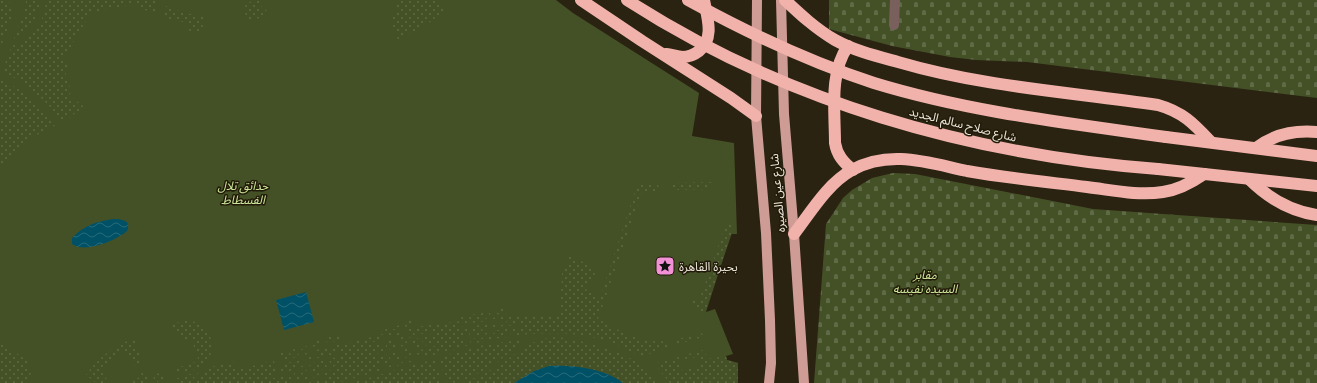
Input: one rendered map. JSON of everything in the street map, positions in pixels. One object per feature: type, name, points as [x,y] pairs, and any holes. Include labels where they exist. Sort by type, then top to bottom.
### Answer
[{"type":"highway","points":[[581,0],[756,116]]},
{"type":"highway","name":"شارع صلاح سالم الجديد","points":[[627,0],[690,38],[742,63],[819,96],[885,118],[952,137],[1020,152],[1088,163],[1317,186]]},
{"type":"highway","name":"شارع صلاح سالم الجديد","points":[[688,0],[764,40],[800,56],[866,80],[896,89],[949,102],[1036,119],[1313,156]]},
{"type":"highway","points":[[659,52],[681,57],[697,53],[702,48],[706,43],[709,30],[704,0]]},
{"type":"highway","points":[[785,0],[816,28],[864,53],[913,67],[977,81],[1158,105],[1178,112],[1187,118],[1211,142]]},
{"type":"highway","points":[[848,46],[839,60],[836,74],[835,143],[838,154],[842,160],[853,170]]},
{"type":"highway","points":[[1256,148],[1281,134],[1301,131],[1317,132]]},
{"type":"highway","points":[[794,234],[835,182],[853,170],[868,163],[885,159],[908,158],[1002,176],[1141,194],[1159,193],[1175,189],[1190,183],[1204,174]]},
{"type":"highway","points":[[1249,179],[1265,194],[1279,203],[1294,210],[1317,215]]},
{"type":"main road","name":"شارع عين الصيره","points":[[757,0],[756,116],[766,232],[770,320],[770,383]]},
{"type":"main road","name":"شارع عين الصيره","points":[[781,0],[784,114],[804,383]]},
{"type":"street","points":[[894,25],[895,0]]},
{"type":"green space","name":"حدائق تلال الفسطاط","points":[[0,0],[556,0],[573,13],[699,93],[692,136],[734,143],[737,234],[731,234],[706,312],[715,309],[733,354],[726,356],[727,360],[738,363],[738,383],[0,383]]},
{"type":"green space","points":[[0,0],[9,2],[14,10],[0,49]]},
{"type":"green space","points":[[26,0],[40,0],[39,6],[35,18],[29,27],[25,32],[14,39],[26,7]]},
{"type":"green space","points":[[46,0],[156,0],[158,2],[154,14],[128,2],[124,8],[110,7],[99,15],[92,11],[62,61],[68,64],[66,78],[68,84],[73,90],[69,95],[84,107],[63,122],[36,93],[20,81],[2,71],[12,46],[26,39],[36,29],[43,15]]},
{"type":"green space","points":[[253,0],[267,0],[260,5],[267,11],[259,18],[250,22],[242,8]]},
{"type":"green space","points":[[396,0],[435,0],[447,9],[430,22],[398,40],[391,19],[396,9]]},
{"type":"green space","points":[[829,0],[1317,0],[1317,98],[1027,62],[976,60],[950,57],[892,46],[829,29]]},
{"type":"green space","points":[[166,6],[184,13],[204,16],[202,33],[195,33],[188,30],[191,24],[162,17]]},
{"type":"green space","points":[[0,79],[31,99],[56,125],[25,143],[0,168]]},
{"type":"green space","name":"مقابر السيده نفيسه","points":[[893,173],[915,174],[1093,209],[1317,225],[1317,383],[814,383],[826,224],[843,198],[852,190],[872,178]]},
{"type":"green space","points":[[714,182],[712,187],[709,189],[673,190],[670,186],[670,183]]},
{"type":"green space","points":[[638,183],[658,183],[659,192],[642,192],[598,319],[623,332],[641,339],[650,341],[669,341],[670,346],[641,357],[613,343],[588,336],[549,333],[511,336],[510,329],[524,327],[524,324],[507,326],[506,316],[517,315],[517,317],[559,317],[562,274],[570,255],[597,270],[586,290],[600,298]]},
{"type":"green space","points":[[727,222],[734,227],[705,312],[700,314],[692,305],[692,298],[699,301]]},
{"type":"green space","points":[[500,308],[506,308],[507,313],[492,315],[492,312],[500,311]]},
{"type":"green space","points":[[490,312],[490,315],[482,316],[482,319],[488,318],[488,321],[470,323],[469,315]]},
{"type":"green space","points":[[466,315],[467,324],[460,324],[460,327],[469,326],[470,336],[460,337],[460,340],[468,339],[469,345],[423,358],[421,350],[435,346],[434,343],[424,346],[421,337],[433,334],[432,331],[418,335],[415,327],[462,321],[461,316]]},
{"type":"green space","points":[[504,317],[505,326],[493,327],[492,324],[500,323],[500,320],[491,321],[490,318]]},
{"type":"green space","points":[[413,318],[415,324],[390,331],[391,334],[413,328],[415,336],[392,343],[394,345],[418,338],[421,347],[395,355],[396,357],[419,351],[421,359],[337,383],[307,383],[324,379],[323,375],[296,382],[294,373],[313,369],[312,365],[282,373],[280,365],[320,354],[319,351],[281,361],[279,353],[316,344],[315,340],[322,339],[323,344],[290,353],[291,356],[329,347],[331,355],[297,363],[298,367],[325,360],[327,368],[299,375],[300,378],[341,368],[340,365],[331,367],[329,359],[341,356],[340,352],[334,354],[332,346],[342,345],[383,334],[385,339],[373,342],[374,345],[383,343],[385,351],[376,354],[377,357],[389,354],[391,362],[379,365],[380,368],[419,358],[418,354],[394,361],[391,353],[416,346],[415,343],[387,350],[385,342],[413,334],[412,331],[388,338],[385,329],[405,324],[404,321]]},
{"type":"green space","points":[[188,320],[196,322],[207,332],[211,338],[211,352],[208,359],[200,367],[178,374],[176,368],[199,361],[191,338],[180,341],[177,331],[175,332],[172,324]]},
{"type":"green space","points":[[490,324],[490,328],[482,329],[483,332],[488,331],[488,334],[473,336],[472,326]]},
{"type":"green space","points":[[507,329],[508,337],[485,340],[471,345],[470,339],[500,336],[500,333],[491,334],[491,331]]},
{"type":"green space","points":[[702,333],[703,337],[675,345],[673,340]]},
{"type":"green space","points":[[339,334],[340,340],[327,343],[325,337]]},
{"type":"green space","points":[[558,337],[591,344],[624,355],[643,366],[660,383],[623,383],[608,374],[577,367],[542,368],[514,383],[463,383],[495,367],[530,344],[542,339]]},
{"type":"green space","points":[[134,338],[142,362],[135,366],[124,351],[99,369],[109,382],[108,383],[96,383],[86,375],[107,353]]},
{"type":"green space","points":[[527,339],[500,360],[479,373],[458,382],[448,383],[446,381],[439,358],[484,345]]},
{"type":"green space","points":[[0,341],[30,363],[28,366],[33,370],[25,383],[0,383]]},
{"type":"green space","points":[[704,350],[707,359],[726,356],[727,360],[738,363],[738,383],[670,383],[654,364],[682,356],[683,360],[679,361],[681,371],[701,366],[699,356],[686,360],[684,355]]},
{"type":"green space","points":[[435,359],[442,383],[351,383]]},
{"type":"green space","points":[[233,361],[235,370],[274,361],[277,374],[269,376],[270,379],[290,374],[292,383],[195,383],[205,369]]},
{"type":"green space","points":[[145,371],[149,383],[131,383],[142,375],[141,373]]},
{"type":"green space","points":[[200,371],[190,383],[176,383],[175,379]]},
{"type":"green space","points":[[164,372],[166,378],[155,383],[153,375]]},
{"type":"water","points":[[113,219],[127,222],[127,231],[108,242],[92,247],[77,247],[72,244],[72,238],[81,230],[101,221]]},
{"type":"water","points":[[306,292],[314,322],[284,330],[276,300]]},
{"type":"water","points":[[549,366],[588,368],[606,374],[623,383],[514,383],[534,371]]},
{"type":"place","name":"بحيرة القاهرة","points":[[665,266]]}]
